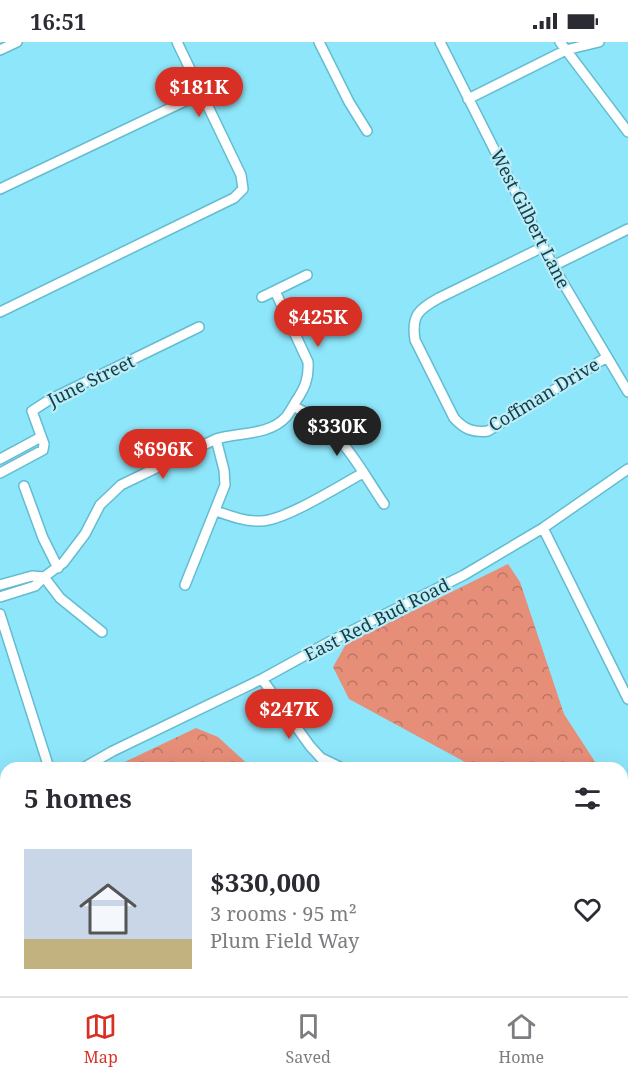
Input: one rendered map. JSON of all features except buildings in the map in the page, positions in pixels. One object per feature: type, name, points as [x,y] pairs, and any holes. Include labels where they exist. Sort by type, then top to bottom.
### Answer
[{"type":"street","points":[[0,50],[17,42]]},
{"type":"street","points":[[0,312],[234,198],[243,189],[241,175],[177,42]]},
{"type":"street","points":[[319,42],[349,102],[367,131]]},
{"type":"street","name":"West Gilbert Lane","points":[[440,42],[553,266],[628,392]]},
{"type":"street","points":[[468,99],[563,46],[599,42]]},
{"type":"street","points":[[563,46],[628,132]]},
{"type":"street","points":[[0,189],[202,93]]},
{"type":"street","points":[[553,266],[628,229]]},
{"type":"street","name":"Coffman Drive","points":[[543,247],[438,298],[423,306],[417,314],[413,330],[415,340],[454,418],[470,430],[488,431],[607,357]]},
{"type":"street","points":[[262,297],[307,275]]},
{"type":"street","points":[[0,597],[35,586],[58,568],[72,554],[100,505],[121,485],[216,439],[264,430],[286,417],[306,385],[309,362],[275,291]]},
{"type":"street","name":"June Street","points":[[41,437],[32,411],[49,400],[199,327]]},
{"type":"street","points":[[293,406],[324,423],[338,436],[384,504]]},
{"type":"street","points":[[0,459],[41,437],[44,444],[43,450],[0,473]]},
{"type":"street","points":[[185,585],[225,485],[224,470],[216,439]]},
{"type":"street","name":"East Red Bud Road","points":[[94,762],[262,679],[464,575],[543,528],[628,470]]},
{"type":"street","points":[[216,511],[243,520],[263,521],[280,517],[363,473]]},
{"type":"street","points":[[24,486],[58,568]]},
{"type":"street","points":[[543,528],[628,699]]},
{"type":"street","points":[[0,585],[32,576],[44,577],[60,598],[102,632]]},
{"type":"street","points":[[0,614],[47,762]]},
{"type":"street","points":[[262,679],[310,746],[321,758],[329,762]]},
{"type":"green space","points":[[508,564],[520,582],[564,714],[595,762],[465,762],[349,699],[333,667],[346,644]]},
{"type":"green space","points":[[196,728],[218,737],[245,762],[125,762]]}]
